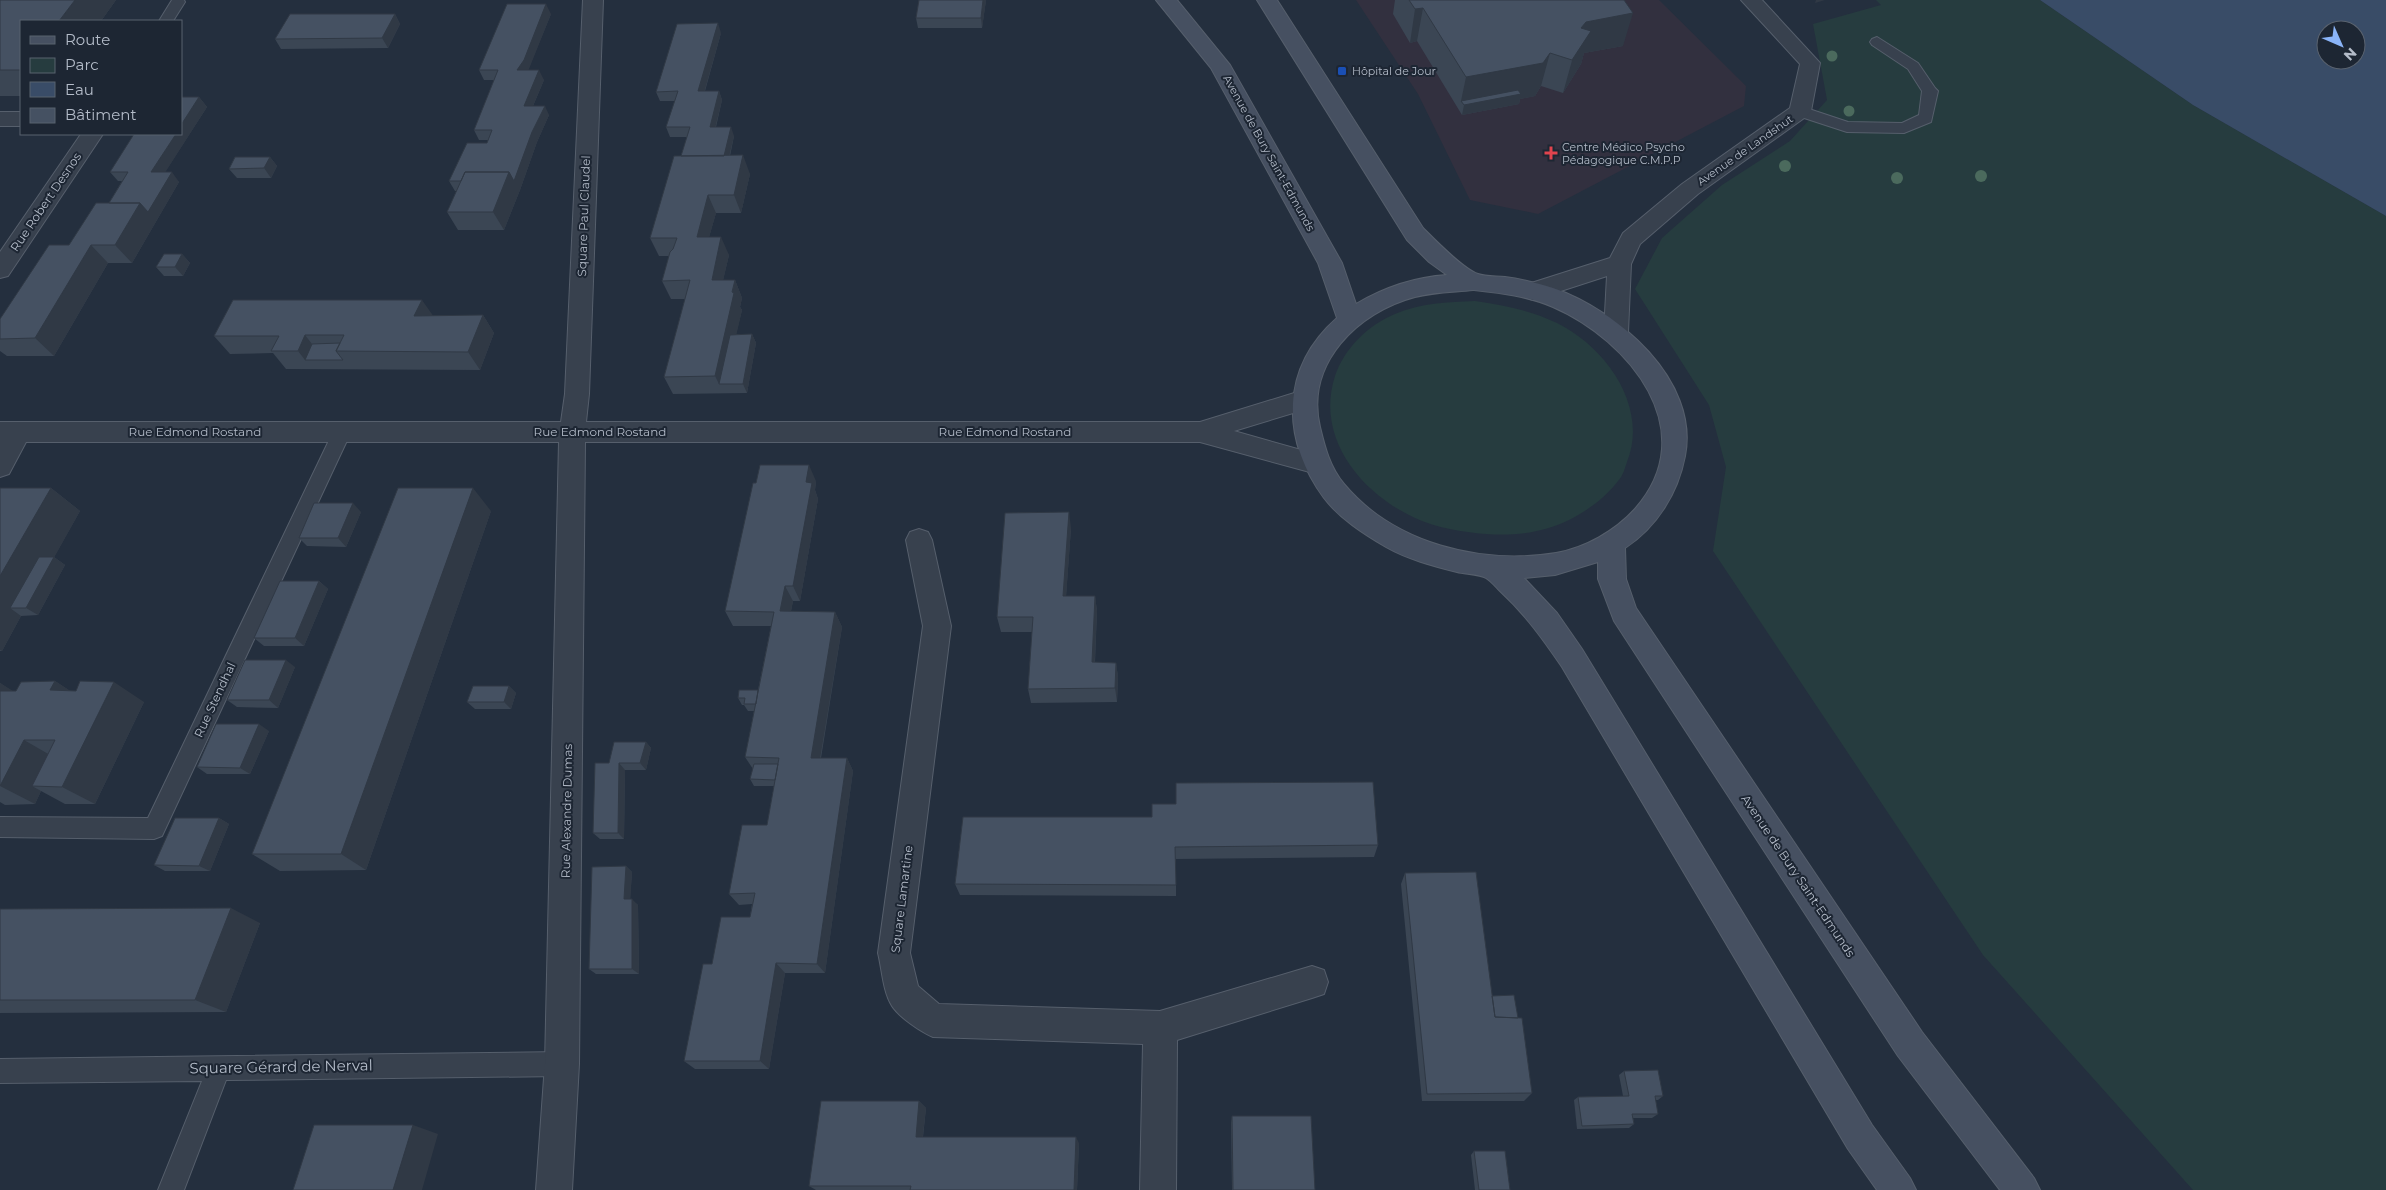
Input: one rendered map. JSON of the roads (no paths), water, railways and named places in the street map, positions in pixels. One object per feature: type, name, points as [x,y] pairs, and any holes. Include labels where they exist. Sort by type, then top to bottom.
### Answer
[{"type":"main road","name":"Avenue de Bury Saint-Edmunds","points":[[1166,0],[1220,65],[1330,264],[1349,320]]},
{"type":"main road","points":[[1267,0],[1415,234],[1436,256],[1473,282]]},
{"type":"main road","points":[[1473,282],[1503,284],[1533,291],[1563,301],[1591,315],[1616,332],[1643,359],[1664,391],[1674,424],[1674,458],[1663,491],[1642,520],[1611,544],[1585,556],[1556,564],[1526,568],[1494,568],[1456,563],[1420,551],[1387,535],[1358,515],[1334,491],[1317,464],[1306,432],[1304,400],[1310,370],[1326,342],[1349,320],[1384,298],[1427,286],[1473,282]]},
{"type":"main road","name":"Avenue de Bury Saint-Edmunds","points":[[1611,544],[1612,579],[1624,613],[1910,1044],[2022,1190]]},
{"type":"main road","points":[[1494,568],[1528,599],[1547,621],[1572,658],[1860,1137],[1898,1190]]},
{"type":"street","name":"Square Paul Claudel","points":[[572,432],[577,384],[593,0]]},
{"type":"street","name":"Avenue de Landshut","points":[[1616,332],[1619,264],[1631,239],[1690,189],[1800,111],[1810,63],[1751,0]]},
{"type":"street","points":[[0,119],[20,119]]},
{"type":"street","name":"Rue Robert Desnos","points":[[0,270],[91,135]]},
{"type":"street","points":[[1533,291],[1619,264]]},
{"type":"street","name":"Rue Edmond Rostand","points":[[1200,432],[1304,400]]},
{"type":"street","name":"Rue Alexandre Dumas","points":[[554,1190],[562,1064],[572,432]]},
{"type":"street","name":"Rue Edmond Rostand","points":[[9,433],[1200,432],[1317,464]]},
{"type":"street","points":[[0,467],[9,433]]},
{"type":"street","name":"Square Lamartine","points":[[919,540],[937,626],[894,953],[904,996],[933,1020],[1160,1028],[1312,982]]},
{"type":"street","points":[[1158,1190],[1160,1028]]},
{"type":"lane","points":[[167,20],[178,2]]},
{"type":"lane","points":[[1800,111],[1847,127],[1904,128],[1926,118],[1930,91],[1913,66],[1877,42]]},
{"type":"lane","name":"Rue Stendhal","points":[[0,827],[154,829],[342,432]]},
{"type":"lane","name":"Square Gérard de Nerval","points":[[0,1070],[562,1064]]},
{"type":"lane","points":[[171,1190],[219,1068]]},
{"type":"water","points":[[2040,0],[2386,0],[2386,216],[2193,105]]},
{"type":"place","name":"Hôpital de Jour","points":[[1342,71]]},
{"type":"place","name":"Centre Médico Psycho Pédagogique C.M.P.P","points":[[1551,153]]}]
